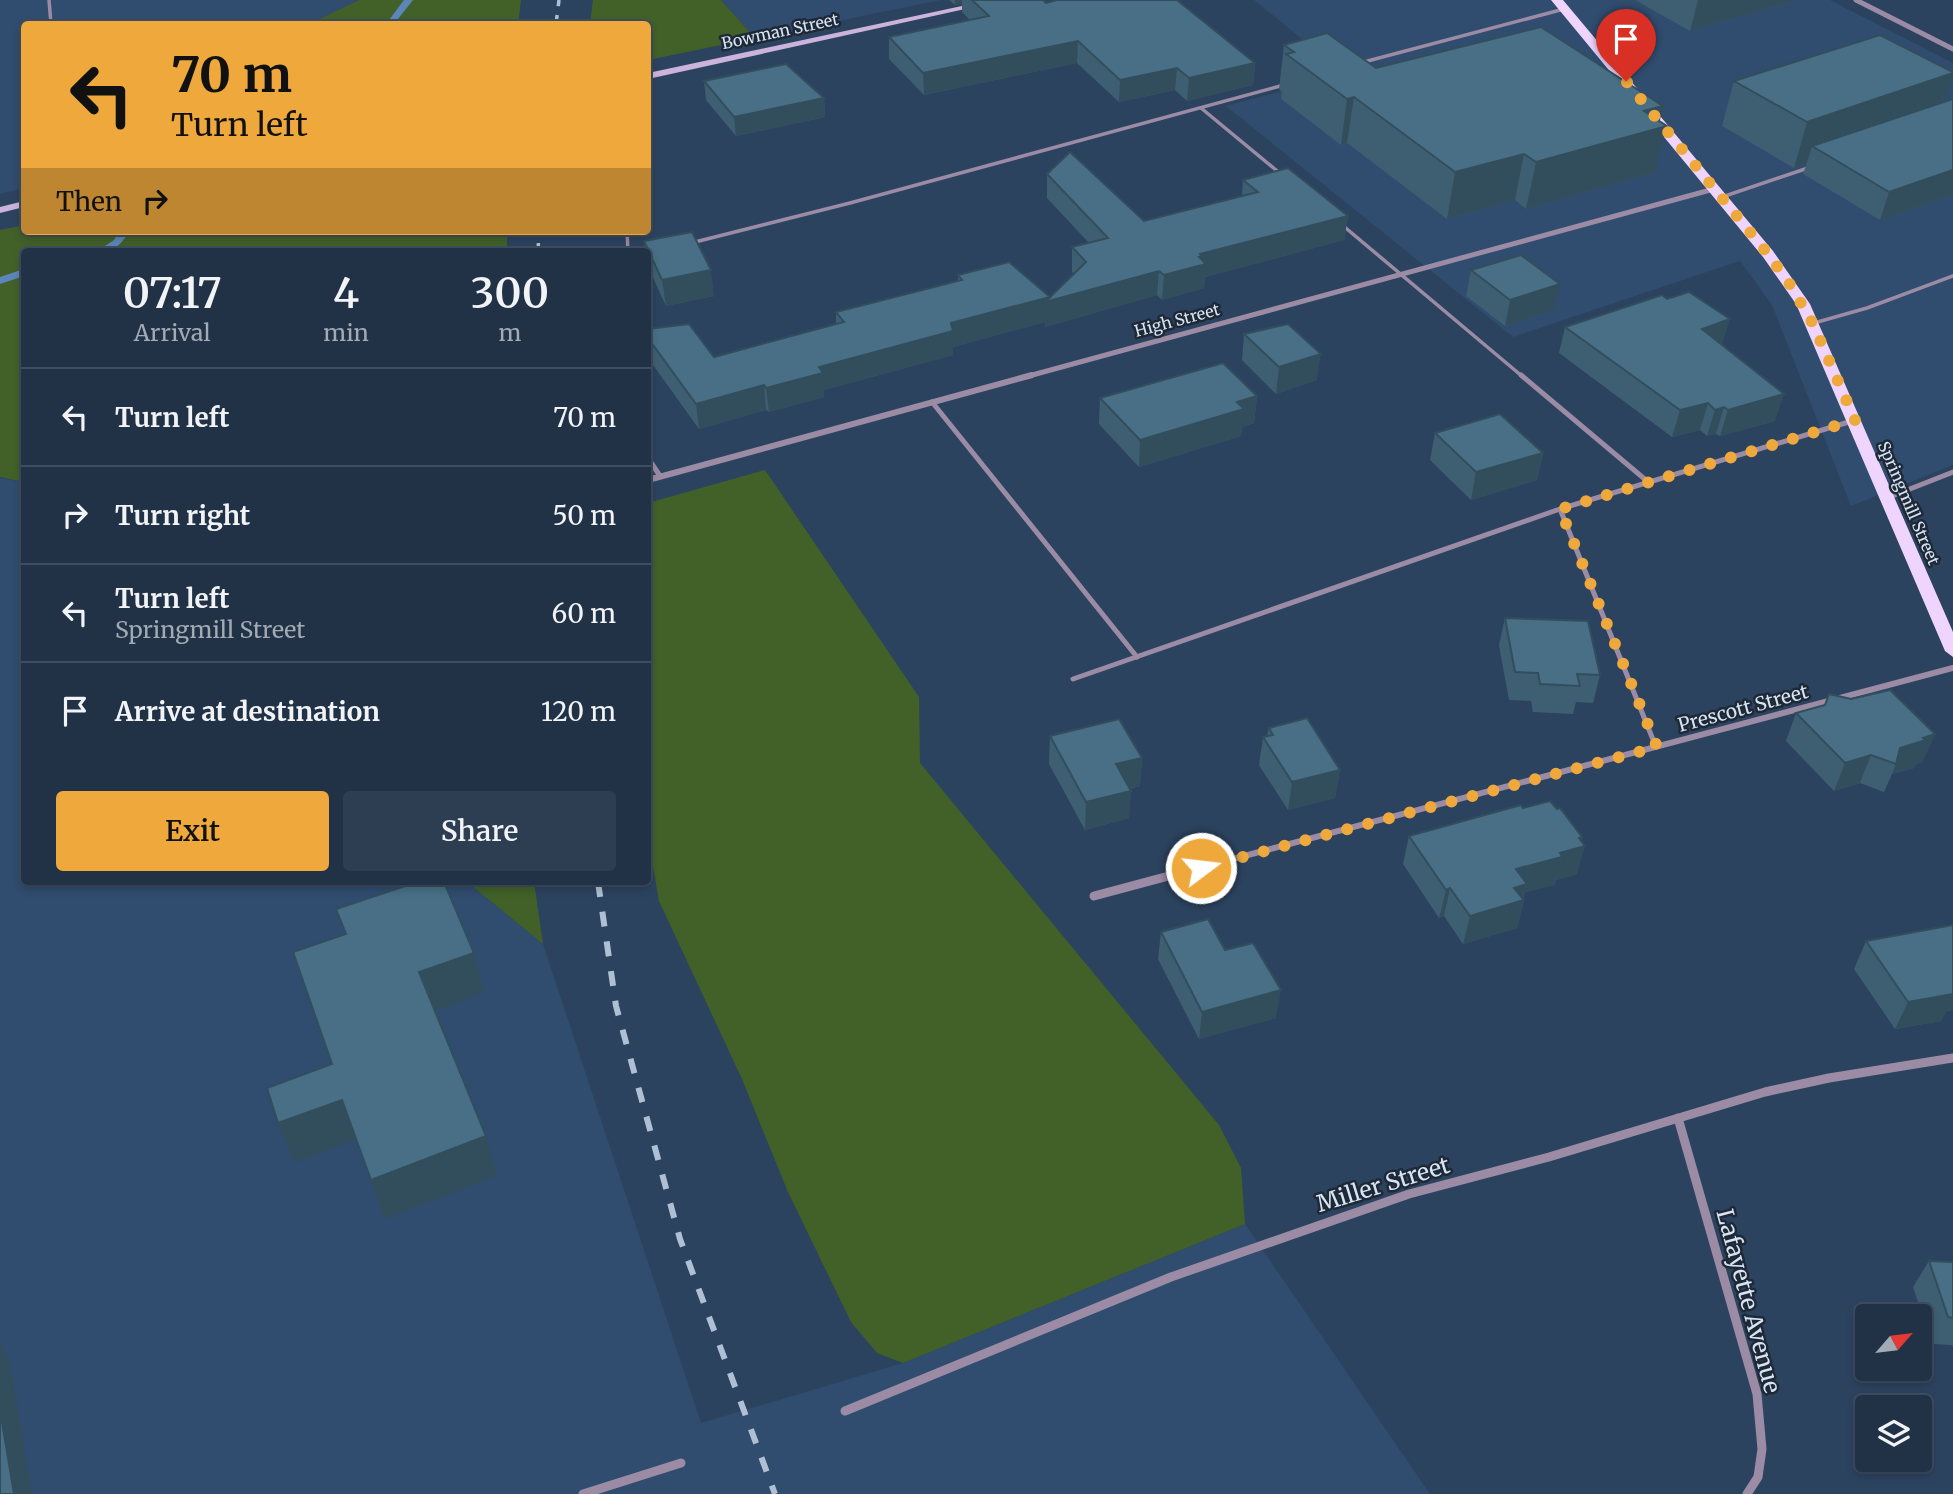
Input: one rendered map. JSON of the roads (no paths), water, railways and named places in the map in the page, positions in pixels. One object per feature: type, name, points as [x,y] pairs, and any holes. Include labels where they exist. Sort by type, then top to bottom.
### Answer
[{"type":"main road","name":"Springmill Street","points":[[1561,5],[1780,270],[1813,324],[1953,652]]},
{"type":"street","name":"Bowman Street","points":[[651,75],[1002,0]]},
{"type":"street","points":[[1856,0],[1953,49]]},
{"type":"street","name":"High Street","points":[[651,479],[1401,274],[1718,193]]},
{"type":"street","points":[[0,210],[21,205]]},
{"type":"street","name":"Prescott Street","points":[[1094,896],[1953,668]]},
{"type":"street","name":"Miller Street","points":[[845,1411],[1227,1256],[1409,1194],[1549,1157],[1791,1087],[1953,1058]]},
{"type":"street","name":"Lafayette Avenue","points":[[1678,1118],[1757,1394],[1762,1449],[1758,1477],[1747,1494]]},
{"type":"street","points":[[583,1494],[681,1463]]},
{"type":"lane","points":[[49,0],[51,21]]},
{"type":"lane","points":[[1359,63],[1561,5]]},
{"type":"lane","points":[[685,244],[838,207],[1293,82]]},
{"type":"lane","points":[[1201,108],[1285,178]]},
{"type":"lane","points":[[1718,193],[1812,166]]},
{"type":"lane","points":[[1338,221],[1647,481]]},
{"type":"lane","points":[[1813,324],[1867,308],[1953,276]]},
{"type":"lane","points":[[932,402],[1137,657]]},
{"type":"lane","points":[[1073,679],[1560,509],[1855,420]]},
{"type":"lane","points":[[651,462],[660,476]]},
{"type":"lane","points":[[1887,498],[1953,471]]},
{"type":"lane","points":[[1560,509],[1657,747]]},
{"type":"waterway","points":[[392,21],[409,0]]},
{"type":"waterway","points":[[108,248],[118,242],[122,235]]},
{"type":"waterway","points":[[0,281],[21,273]]},
{"type":"railway","points":[[556,21],[559,0]]},
{"type":"railway","points":[[538,248],[539,235]]},
{"type":"railway","points":[[598,885],[616,1006],[680,1239],[775,1494]]}]
